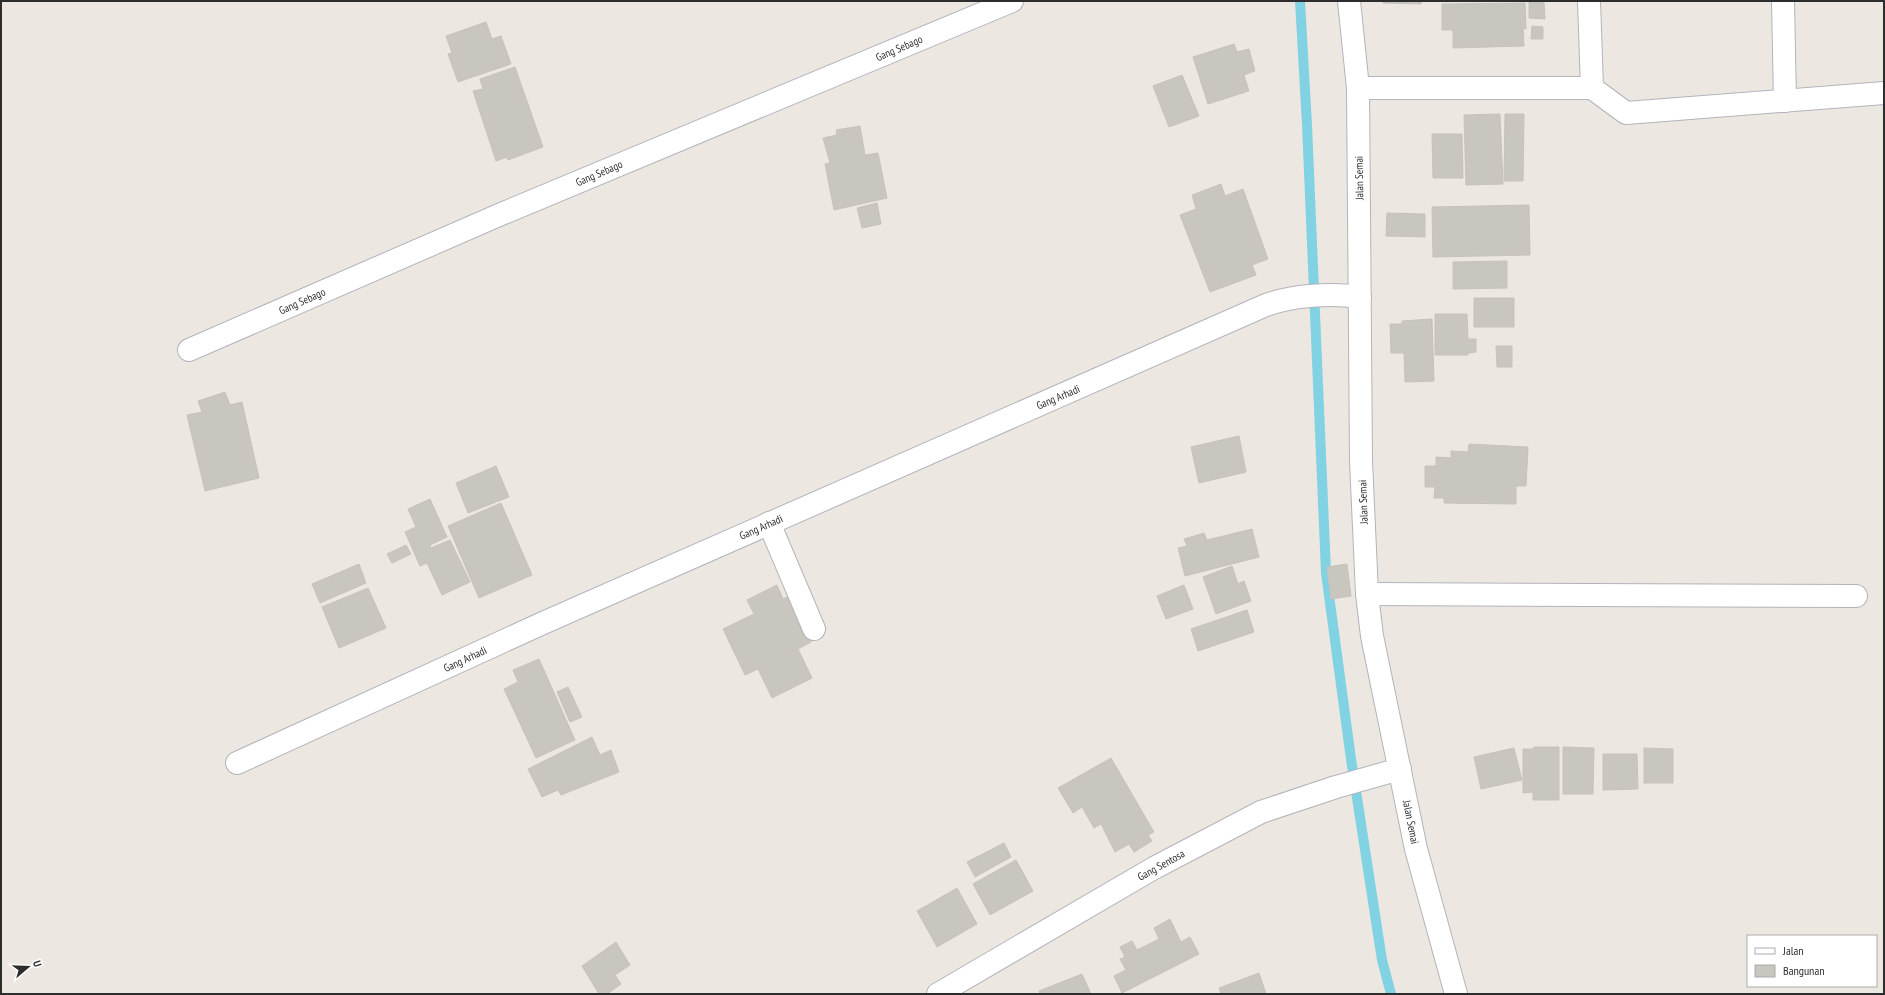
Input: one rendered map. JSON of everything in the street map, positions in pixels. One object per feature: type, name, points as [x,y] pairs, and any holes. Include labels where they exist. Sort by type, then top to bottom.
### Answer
[{"type":"street","name":"Gang Sebago","points":[[189,350],[498,215],[1012,1]]},
{"type":"street","name":"Jalan Semai","points":[[1349,1],[1358,88],[1352,296],[1367,594],[1372,636],[1416,849],[1456,994]]},
{"type":"street","points":[[1589,1],[1592,88]]},
{"type":"street","points":[[1783,1],[1785,101]]},
{"type":"street","points":[[1358,88],[1592,88],[1626,113],[1884,93]]},
{"type":"street","name":"Gang Arhadi","points":[[237,763],[543,623],[1144,360],[1266,305],[1288,299],[1352,296]]},
{"type":"street","points":[[769,523],[814,629]]},
{"type":"street","points":[[1367,594],[1856,596]]},
{"type":"street","name":"Gang Sentosa","points":[[938,994],[1154,868],[1261,812],[1336,786],[1372,778],[1400,769]]},
{"type":"building","points":[[1383,1],[1422,1],[1421,4],[1383,3]]},
{"type":"building","points":[[1529,2],[1544,2],[1545,19],[1529,18]]},
{"type":"building","points":[[1525,3],[1526,29],[1523,28],[1524,46],[1453,48],[1453,30],[1442,30],[1442,4]]},
{"type":"building","points":[[486,22],[492,39],[501,36],[511,64],[458,82],[448,54],[452,53],[446,36]]},
{"type":"building","points":[[1532,26],[1543,27],[1543,39],[1531,39]]},
{"type":"building","points":[[1234,44],[1237,52],[1249,49],[1255,71],[1244,75],[1249,91],[1208,104],[1193,57]]},
{"type":"building","points":[[515,67],[543,147],[508,160],[507,157],[496,161],[473,91],[483,89],[480,79]]},
{"type":"building","points":[[1182,75],[1199,116],[1169,127],[1153,86]]},
{"type":"building","points":[[1500,114],[1503,184],[1466,185],[1464,115]]},
{"type":"building","points":[[1505,114],[1524,114],[1523,181],[1504,181]]},
{"type":"building","points":[[860,126],[865,155],[878,153],[887,198],[834,210],[825,164],[830,163],[823,138],[837,135],[836,130]]},
{"type":"building","points":[[1432,134],[1462,134],[1463,178],[1433,178]]},
{"type":"building","points":[[1221,184],[1225,196],[1243,189],[1268,259],[1252,265],[1256,275],[1210,292],[1180,215],[1196,209],[1192,195]]},
{"type":"building","points":[[877,203],[881,224],[862,228],[857,208]]},
{"type":"building","points":[[1529,205],[1530,255],[1433,257],[1432,207]]},
{"type":"building","points":[[1387,213],[1425,214],[1425,237],[1386,236]]},
{"type":"building","points":[[1507,261],[1507,288],[1453,289],[1453,262]]},
{"type":"building","points":[[1474,298],[1514,298],[1514,327],[1474,327]]},
{"type":"building","points":[[1435,314],[1467,314],[1468,339],[1476,339],[1476,352],[1468,353],[1468,355],[1435,355]]},
{"type":"building","points":[[1432,319],[1434,381],[1405,382],[1404,353],[1391,353],[1390,324],[1402,324],[1402,321]]},
{"type":"building","points":[[1496,346],[1512,346],[1512,367],[1497,367]]},
{"type":"building","points":[[225,392],[230,405],[242,402],[259,478],[205,491],[187,415],[202,412],[198,401]]},
{"type":"building","points":[[1239,436],[1246,472],[1199,483],[1191,447]]},
{"type":"building","points":[[1469,444],[1528,447],[1526,486],[1516,486],[1516,504],[1444,503],[1444,498],[1434,498],[1435,487],[1425,487],[1425,466],[1436,466],[1436,457],[1451,458],[1451,451],[1468,452]]},
{"type":"building","points":[[496,466],[509,497],[468,513],[456,483]]},
{"type":"building","points":[[430,499],[447,537],[430,545],[431,548],[450,540],[470,582],[442,595],[427,563],[420,566],[405,532],[416,527],[408,509]]},
{"type":"building","points":[[501,503],[532,575],[479,598],[448,526]]},
{"type":"building","points":[[1252,529],[1259,557],[1185,576],[1178,548],[1187,546],[1184,539],[1204,533],[1207,540]]},
{"type":"building","points":[[406,545],[411,554],[392,563],[387,554]]},
{"type":"building","points":[[359,564],[366,583],[320,603],[312,584]]},
{"type":"building","points":[[1347,564],[1351,596],[1331,599],[1327,567]]},
{"type":"building","points":[[1232,566],[1238,584],[1244,581],[1251,601],[1216,614],[1203,577]]},
{"type":"building","points":[[777,585],[783,599],[789,596],[811,642],[798,649],[812,678],[772,698],[758,669],[745,675],[723,629],[754,614],[747,600]]},
{"type":"building","points":[[1184,585],[1193,609],[1166,619],[1157,596]]},
{"type":"building","points":[[368,588],[386,628],[339,648],[322,607]]},
{"type":"building","points":[[1247,610],[1254,632],[1198,651],[1191,629]]},
{"type":"building","points":[[539,659],[575,740],[536,758],[504,689],[518,682],[513,670]]},
{"type":"building","points":[[568,687],[582,717],[570,722],[557,692]]},
{"type":"building","points":[[592,737],[600,755],[611,750],[619,772],[561,795],[558,790],[542,797],[528,769]]},
{"type":"building","points":[[1534,747],[1559,747],[1559,800],[1533,800],[1533,792],[1523,793],[1523,749],[1533,749]]},
{"type":"building","points":[[1563,747],[1594,748],[1593,794],[1563,794]]},
{"type":"building","points":[[1514,748],[1522,780],[1481,789],[1474,757]]},
{"type":"building","points":[[1644,748],[1673,749],[1673,783],[1644,783]]},
{"type":"building","points":[[1603,754],[1637,754],[1638,789],[1603,790]]},
{"type":"building","points":[[1111,758],[1154,832],[1148,835],[1152,841],[1134,852],[1129,844],[1115,852],[1101,824],[1094,828],[1082,807],[1073,813],[1058,788]]},
{"type":"building","points":[[1004,843],[1011,857],[975,877],[967,862]]},
{"type":"building","points":[[1016,860],[1033,891],[990,915],[973,884]]},
{"type":"building","points":[[957,888],[977,924],[937,947],[917,911]]},
{"type":"building","points":[[1170,919],[1181,942],[1190,937],[1199,954],[1122,993],[1114,976],[1126,970],[1120,959],[1125,957],[1120,947],[1132,941],[1137,950],[1159,939],[1154,928]]},
{"type":"building","points":[[616,942],[630,965],[615,975],[621,984],[607,994],[599,994],[582,966]]},
{"type":"building","points":[[1259,973],[1266,994],[1221,994],[1219,988]]},
{"type":"building","points":[[1082,974],[1091,994],[1040,994],[1039,991]]},
{"type":"waterway","points":[[1300,1],[1307,125],[1326,573],[1351,759],[1382,960],[1391,994]]}]
